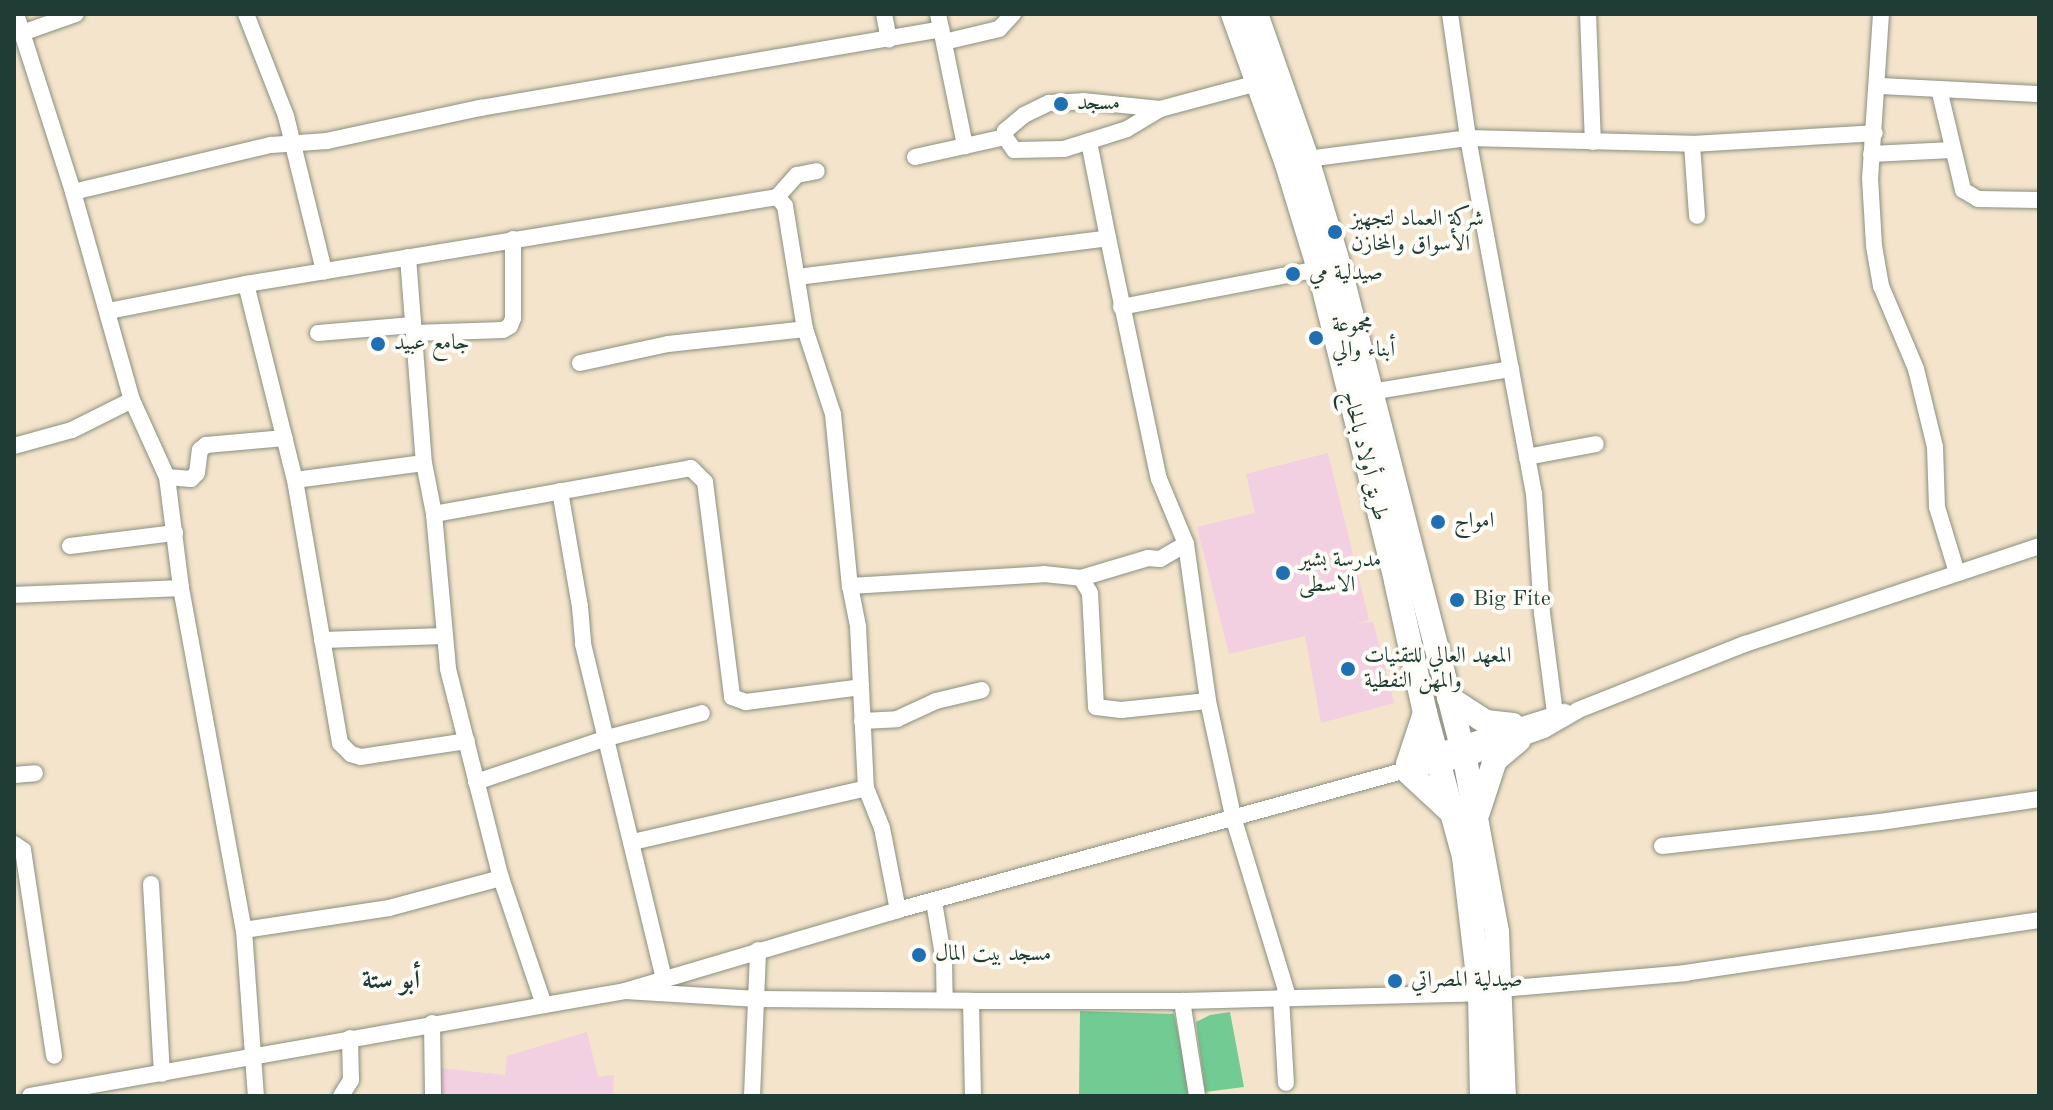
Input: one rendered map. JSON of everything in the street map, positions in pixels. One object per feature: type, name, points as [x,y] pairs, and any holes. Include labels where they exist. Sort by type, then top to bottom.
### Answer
[{"type":"main road","name":"طريق أولاد بالحاج","points":[[1233,14],[1319,269],[1425,713],[1438,758],[1466,815]]},
{"type":"main road","name":"طريق أولاد بالحاج","points":[[1256,14],[1307,159],[1339,266],[1463,751],[1475,930],[1490,991],[1504,1096]]},
{"type":"main road","points":[[1425,713],[1405,770],[1466,815],[1495,760],[1516,732],[1486,722],[1449,698]]},
{"type":"main road","name":"طريق أولاد بالحاج","points":[[1482,1096],[1490,991]]},
{"type":"street","points":[[16,14],[73,192],[132,400],[167,477],[181,588],[244,930],[256,1096]]},
{"type":"street","points":[[22,33],[76,14]]},
{"type":"street","points":[[246,14],[294,143],[324,271]]},
{"type":"street","points":[[884,14],[889,40]]},
{"type":"street","points":[[73,192],[271,145],[327,141],[480,108],[889,40],[941,28],[999,29],[1013,14]]},
{"type":"street","points":[[1450,14],[1468,138],[1534,493],[1542,613],[1555,713]]},
{"type":"street","points":[[1588,14],[1593,142]]},
{"type":"street","points":[[1881,14],[1879,86],[1871,154],[1871,219],[1881,286],[1916,369],[1935,447],[1937,507],[1957,573]]},
{"type":"street","points":[[941,28],[965,146]]},
{"type":"street","points":[[1160,109],[1083,101],[1049,103],[1024,115],[1005,131],[1005,137],[1014,150],[1064,149],[1127,129],[1160,109],[1258,83]]},
{"type":"street","points":[[1879,86],[2039,94]]},
{"type":"street","points":[[1939,89],[1959,183],[1968,195],[1996,201],[2039,200]]},
{"type":"street","points":[[1307,159],[1468,138],[1692,144],[1875,133]]},
{"type":"street","points":[[915,157],[1005,137]]},
{"type":"street","points":[[1089,142],[1159,479],[1186,544],[1208,701],[1234,820],[1285,997],[1286,1083]]},
{"type":"street","points":[[1692,144],[1697,216]]},
{"type":"street","points":[[1871,154],[1952,150]]},
{"type":"street","points":[[108,311],[246,284],[777,197],[789,181],[817,171]]},
{"type":"street","points":[[777,197],[785,206],[805,329],[833,414],[850,586],[858,626],[866,788],[882,828],[898,910]]},
{"type":"street","points":[[797,277],[1108,238]]},
{"type":"street","points":[[318,333],[414,329],[503,330],[510,326],[513,318],[513,239]]},
{"type":"street","points":[[408,257],[424,463],[434,514],[448,669],[501,878],[544,1005]]},
{"type":"street","points":[[1121,307],[1319,269]]},
{"type":"street","points":[[246,284],[295,480],[340,743],[346,751],[366,757],[467,741]]},
{"type":"street","points":[[580,363],[668,344],[805,329]]},
{"type":"street","points":[[1370,392],[1511,369]]},
{"type":"street","points":[[14,446],[72,430],[132,400]]},
{"type":"street","points":[[167,477],[191,479],[197,473],[200,450],[206,445],[285,438]]},
{"type":"street","points":[[1527,457],[1596,444]]},
{"type":"street","points":[[295,480],[424,463]]},
{"type":"street","points":[[434,514],[684,467],[697,471],[705,482],[732,697],[746,702],[861,687]]},
{"type":"street","points":[[560,491],[579,596],[583,644],[664,979]]},
{"type":"street","points":[[70,546],[175,533]]},
{"type":"street","points":[[850,586],[1044,574],[1081,578],[1148,558],[1160,559],[1186,544]]},
{"type":"street","points":[[1516,732],[1544,730],[1578,710],[1745,644],[2039,546]]},
{"type":"street","points":[[1081,578],[1090,593],[1096,707],[1121,710],[1208,701]]},
{"type":"street","points":[[14,595],[181,588]]},
{"type":"street","points":[[322,640],[445,636]]},
{"type":"street","points":[[862,721],[897,719],[936,701],[982,690]]},
{"type":"street","points":[[30,1096],[135,1088],[162,1074],[432,1023],[625,991],[898,910],[1234,820],[1405,770],[1516,732],[1555,713],[1578,710]]},
{"type":"street","points":[[476,782],[607,738],[702,713]]},
{"type":"street","points":[[14,775],[35,773]]},
{"type":"street","points":[[633,842],[866,788]]},
{"type":"street","points":[[1662,846],[1880,822],[2039,799]]},
{"type":"street","points":[[14,844],[23,850],[54,1056]]},
{"type":"street","points":[[244,930],[389,908],[501,878]]},
{"type":"street","points":[[151,884],[162,1074]]},
{"type":"street","points":[[934,902],[943,951],[945,1000]]},
{"type":"street","points":[[625,991],[757,999],[1182,1001],[1490,991],[1685,973],[2039,920]]},
{"type":"street","points":[[752,1096],[758,950]]},
{"type":"street","points":[[971,1001],[973,1096]]},
{"type":"street","points":[[1182,1001],[1197,1096]]},
{"type":"street","points":[[432,1023],[433,1096]]},
{"type":"street","points":[[341,1096],[351,1080],[350,1038]]},
{"type":"shaded area","name":"مدرسة بشير الاسطى","points":[[1328,453],[1369,620],[1353,625],[1373,621],[1394,703],[1321,723],[1305,636],[1229,654],[1197,527],[1255,513],[1246,474]]},
{"type":"shaded area","points":[[587,1032],[598,1077],[614,1075],[613,1096],[440,1096],[440,1068],[505,1075],[507,1056]]},
{"type":"green space","points":[[1080,1011],[1174,1014],[1192,1096],[1079,1096]]},
{"type":"green space","points":[[1230,1012],[1244,1087],[1205,1092],[1196,1022],[1210,1015]]},
{"type":"place","name":"مسجد","points":[[1061,104]]},
{"type":"place","name":"شركة العماد لتجهيز الأسواق والمخازن","points":[[1335,232]]},
{"type":"place","name":"صيدلية مي","points":[[1293,274]]},
{"type":"place","name":"مجموعة أبناء والي","points":[[1316,338]]},
{"type":"place","name":"جامع عبيد","points":[[378,344]]},
{"type":"place","name":"امواج","points":[[1438,522]]},
{"type":"place","name":"مدرسة بشير الاسطى","points":[[1283,573]]},
{"type":"place","name":"Big Fite","points":[[1457,600]]},
{"type":"place","name":"المعهد العالي للتقنيات والمهن النفطية","points":[[1348,669]]},
{"type":"place","name":"مسجد بيت المال","points":[[919,955]]},
{"type":"place","name":"صيدلية المصراتي","points":[[1395,981]]},
{"type":"district","name":"أبو ستة","points":[[391,982]]}]
